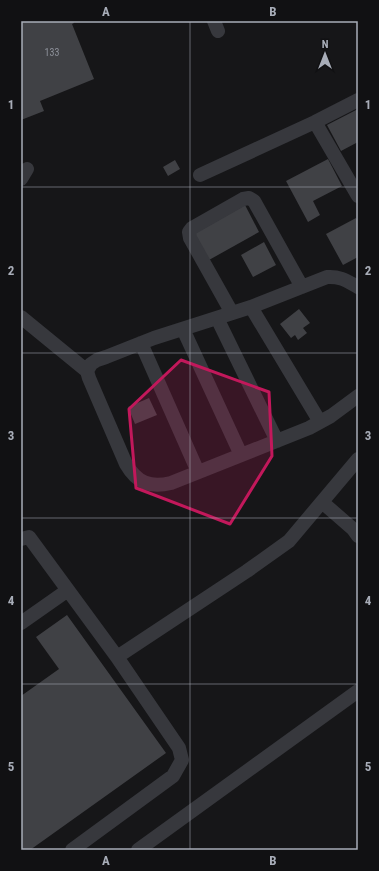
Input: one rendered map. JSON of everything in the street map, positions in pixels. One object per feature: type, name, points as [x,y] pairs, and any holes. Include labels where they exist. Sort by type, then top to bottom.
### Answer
[{"type":"lane","points":[[200,175],[315,122],[358,100]]},
{"type":"lane","points":[[315,122],[358,196]]},
{"type":"lane","points":[[232,313],[190,238],[189,232],[192,228],[243,199],[249,198],[254,201],[302,287]]},
{"type":"lane","points":[[358,287],[343,278],[335,276],[327,277],[251,307],[140,343],[97,360],[91,364],[88,371],[89,378],[126,464],[138,479],[150,485],[171,483],[309,428],[331,416],[358,396]]},
{"type":"lane","points":[[251,307],[320,422]]},
{"type":"lane","points":[[21,317],[88,371]]},
{"type":"lane","points":[[217,318],[277,441]]},
{"type":"lane","points":[[183,329],[241,455]]},
{"type":"lane","points":[[140,343],[198,472]]},
{"type":"lane","points":[[117,657],[247,571],[289,541],[358,459]]},
{"type":"lane","points":[[322,502],[353,529],[358,536]]},
{"type":"lane","points":[[21,539],[29,537],[117,657],[179,748],[182,760],[173,776],[72,850]]},
{"type":"lane","points":[[21,623],[68,590]]},
{"type":"lane","points":[[138,850],[358,691]]},
{"type":"highlighted area","points":[[181,360],[269,392],[272,456],[230,524],[136,488],[129,409]]},
{"type":"building","points":[[21,21],[73,21],[74,23],[72,24],[94,79],[40,101],[44,111],[21,120]]},
{"type":"building","points":[[358,109],[358,142],[341,151],[327,125]]},
{"type":"building","points":[[328,159],[342,186],[313,201],[320,215],[308,222],[286,181]]},
{"type":"building","points":[[175,160],[180,169],[168,176],[163,167]]},
{"type":"building","points":[[245,205],[259,232],[209,260],[194,234]]},
{"type":"building","points":[[356,218],[358,221],[358,257],[343,265],[326,234]]},
{"type":"building","points":[[264,242],[276,265],[253,277],[241,255]]},
{"type":"building","points":[[299,309],[310,323],[303,328],[307,333],[298,340],[295,335],[291,338],[280,324]]},
{"type":"building","points":[[149,398],[157,415],[135,424],[128,407]]},
{"type":"building","points":[[67,615],[166,753],[30,850],[21,850],[21,696],[59,669],[36,637]]}]
